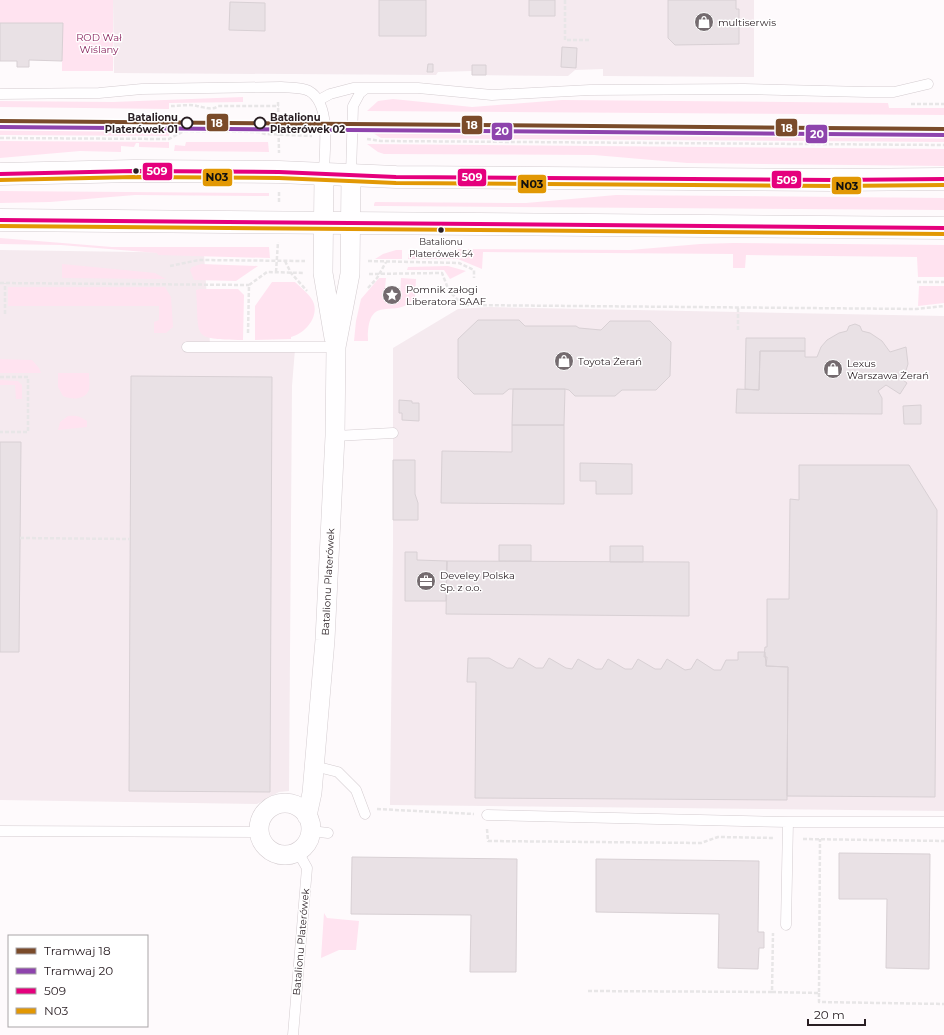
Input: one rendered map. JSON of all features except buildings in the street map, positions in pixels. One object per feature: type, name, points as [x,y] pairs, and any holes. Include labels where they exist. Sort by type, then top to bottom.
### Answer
[{"type":"main road","points":[[0,174],[134,171],[818,180],[944,179]]},
{"type":"main road","points":[[0,220],[944,228]]},
{"type":"street","name":"Batalionu Platerówek","points":[[324,174],[324,287],[336,347]]},
{"type":"street","name":"Batalionu Platerówek","points":[[298,852],[309,839],[315,827],[312,794],[325,640],[335,436],[336,347],[348,288],[351,175]]},
{"type":"street","points":[[298,852],[282,855],[274,853],[262,841],[260,823],[263,815],[277,805],[295,805],[315,827]]},
{"type":"lane","points":[[319,100],[341,90],[365,89],[418,88],[492,95],[597,90],[744,89],[894,92],[928,84]]},
{"type":"lane","points":[[0,94],[100,93],[142,89],[281,87],[303,89],[313,94],[319,100],[324,114],[324,174]]},
{"type":"lane","points":[[351,175],[353,106],[360,92],[365,89]]},
{"type":"lane","points":[[187,347],[336,347]]},
{"type":"lane","points":[[335,436],[393,432]]},
{"type":"lane","points":[[314,766],[338,772],[356,790],[365,814]]},
{"type":"lane","points":[[487,815],[788,822],[944,822]]},
{"type":"lane","points":[[786,925],[788,822]]},
{"type":"lane","points":[[0,831],[260,832]]},
{"type":"lane","name":"Batalionu Platerówek","points":[[293,1035],[307,868],[298,852]]},
{"type":"path","points":[[565,0],[564,40],[590,40]]},
{"type":"path","points":[[171,106],[216,108],[218,106],[278,106]]},
{"type":"path","points":[[0,138],[169,139],[184,131],[259,132],[265,134],[324,137]]},
{"type":"path","points":[[352,137],[381,141],[944,145]]},
{"type":"path","points":[[917,282],[944,282]]},
{"type":"path","points":[[0,283],[249,285]]},
{"type":"path","points":[[5,283],[5,314]]},
{"type":"path","points":[[448,291],[462,305],[916,309],[944,306]]},
{"type":"path","points":[[738,307],[738,330]]},
{"type":"path","points":[[0,377],[28,377],[28,432],[0,432]]},
{"type":"path","points":[[20,538],[130,539]]},
{"type":"path","points":[[365,814],[376,809],[487,815],[488,841],[701,843],[718,837],[944,841]]},
{"type":"path","points":[[775,838],[775,846]]},
{"type":"path","points":[[820,839],[819,1002],[944,1004]]},
{"type":"path","points":[[772,992],[773,931]]},
{"type":"path","points":[[588,991],[819,993]]},
{"type":"shaded area","points":[[113,0],[754,0],[754,77],[603,76],[603,69],[575,70],[568,76],[472,75],[472,71],[438,72],[436,75],[114,73]]},
{"type":"shaded area","points":[[0,250],[204,253],[210,344],[295,349],[292,386],[289,791],[279,792],[257,804],[0,800]]},
{"type":"shaded area","points":[[489,307],[944,316],[944,811],[390,805],[393,544],[393,348],[458,309]]},
{"type":"green space","name":"ROD Wał Wiślany","points":[[0,0],[113,0],[113,71],[62,71],[62,23],[0,23]]},
{"type":"green space","points":[[243,97],[243,102],[169,103],[169,109],[0,107],[0,101],[113,102]]},
{"type":"green space","points":[[393,99],[472,107],[562,100],[888,103],[889,108],[944,108],[944,115],[367,111],[378,101]]},
{"type":"green space","points":[[0,125],[169,126],[169,136],[0,135]]},
{"type":"green space","points":[[363,127],[428,129],[944,133],[944,142],[381,138],[368,130],[362,130]]},
{"type":"green space","points":[[0,141],[169,142],[169,148],[139,147],[139,143],[136,143],[134,147],[121,146],[121,152],[80,151],[0,158]]},
{"type":"green space","points":[[186,142],[268,142],[269,152],[174,151],[175,145],[185,146]]},
{"type":"green space","points":[[367,144],[944,149],[944,166],[687,163],[594,155],[384,154],[378,152]]},
{"type":"green space","points":[[0,191],[269,193],[269,196],[135,195],[50,202],[0,203]]},
{"type":"green space","points":[[616,195],[944,198],[944,210],[374,206],[375,202],[526,203]]},
{"type":"green space","points":[[0,238],[112,247],[269,247],[270,258],[158,255],[157,253],[61,245],[0,244]]},
{"type":"green space","points":[[700,244],[944,245],[944,277],[918,277],[917,257],[746,255],[745,268],[733,268],[733,254],[483,252],[482,269],[458,259],[408,259],[408,254],[458,254],[458,249],[630,250]]},
{"type":"green space","points":[[396,250],[402,250],[402,259],[375,259],[383,254]]},
{"type":"green space","points":[[62,264],[155,273],[166,279],[62,278]]},
{"type":"green space","points":[[201,264],[258,266],[236,281],[194,280],[190,270],[192,267]]},
{"type":"green space","points":[[448,266],[466,271],[450,279],[444,270],[407,270],[408,267]]},
{"type":"green space","points":[[379,278],[386,278],[384,297],[400,298],[401,278],[416,279],[415,297],[400,308],[377,311],[372,316],[369,325],[368,341],[354,341],[356,321],[361,299]]},
{"type":"green space","points":[[272,282],[295,282],[309,295],[313,301],[315,310],[314,315],[309,325],[301,333],[291,337],[291,339],[255,340],[255,306]]},
{"type":"green space","points":[[919,286],[944,286],[944,303],[918,306]]},
{"type":"green space","points":[[8,287],[165,287],[171,297],[173,327],[166,333],[154,333],[154,322],[159,320],[159,306],[8,306]]},
{"type":"green space","points":[[238,289],[244,295],[243,340],[213,339],[201,333],[198,327],[196,290]]},
{"type":"green space","points":[[0,359],[32,360],[39,368],[41,373],[0,373]]},
{"type":"green space","points":[[58,373],[89,373],[89,390],[84,396],[78,398],[63,396],[58,387]]},
{"type":"green space","points":[[0,380],[18,381],[22,385],[22,399],[16,399],[15,385],[0,385]]},
{"type":"green space","points":[[68,416],[82,418],[87,421],[87,427],[58,430],[60,422]]},
{"type":"green space","points":[[324,913],[327,918],[359,921],[356,950],[339,950],[321,958]]},
{"type":"tram line","name":"18","points":[[0,121],[944,129]]},
{"type":"tram line","name":"20","points":[[0,127],[944,135]]},
{"type":"transit line","name":"509","points":[[0,174],[134,171],[279,172],[396,177],[834,180],[944,179]]},
{"type":"transit line","name":"N03","points":[[0,180],[134,177],[279,178],[396,183],[834,186],[944,185]]},
{"type":"transit line","name":"509","points":[[0,220],[944,228]]},
{"type":"transit line","name":"N03","points":[[0,226],[944,234]]},
{"type":"place","name":"multiserwis","points":[[704,22]]},
{"type":"place","name":"Batalionu Platerówek 01","points":[[187,123]]},
{"type":"place","name":"Batalionu Platerówek 02","points":[[260,123]]},
{"type":"place","name":"Batalionu Platerówek 54","points":[[441,230]]},
{"type":"place","name":"Pomnik załogi Liberatora SAAF","points":[[392,295]]},
{"type":"place","name":"Toyota Żerań","points":[[564,361]]},
{"type":"place","name":"Lexus Warszawa Żerań","points":[[833,369]]},
{"type":"place","name":"Develey Polska Sp. z o.o.","points":[[426,581]]}]
